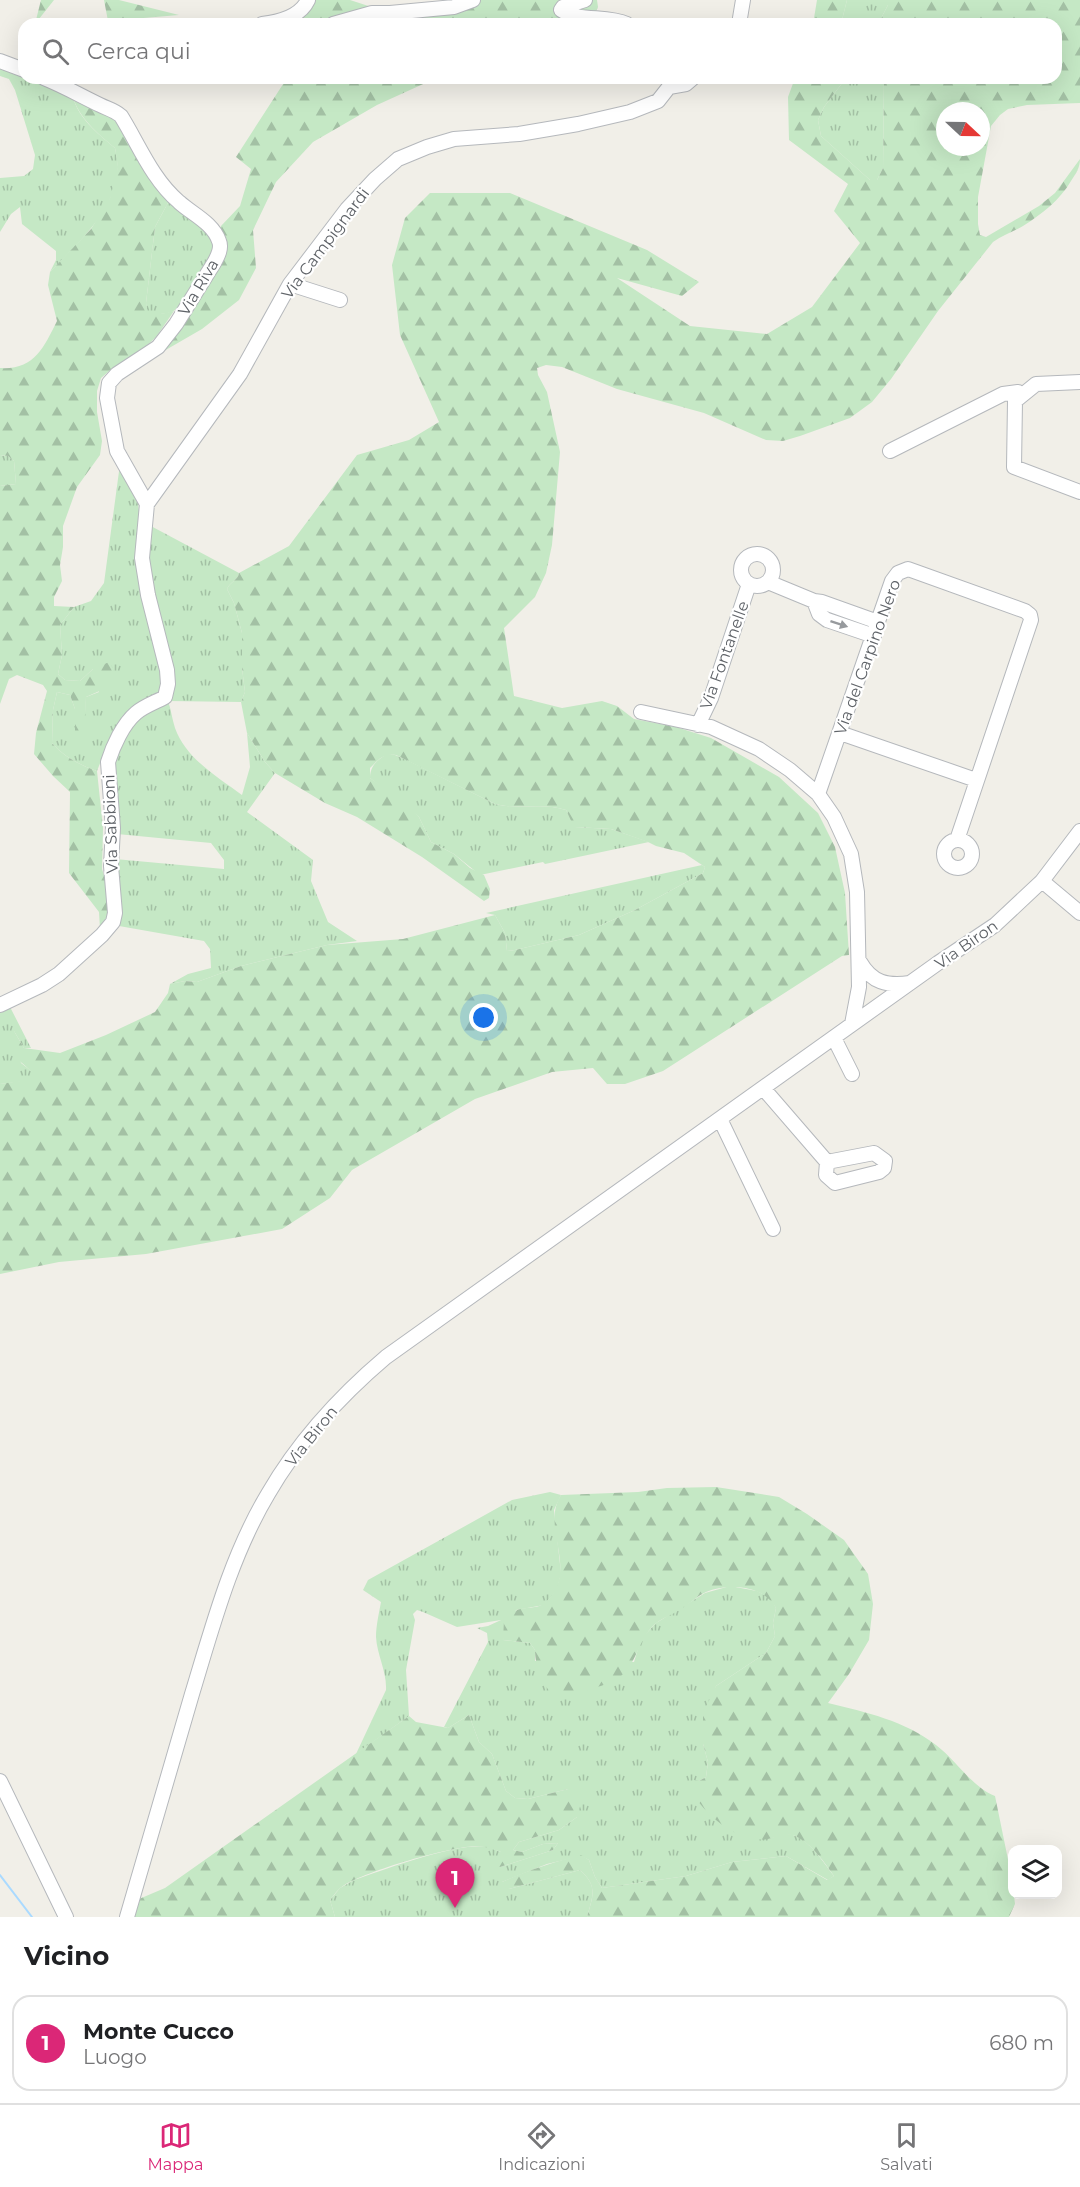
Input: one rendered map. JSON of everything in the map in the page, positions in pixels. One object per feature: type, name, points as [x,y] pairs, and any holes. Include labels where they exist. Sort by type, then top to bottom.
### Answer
[{"type":"street","points":[[289,18],[302,11],[308,0]]},
{"type":"street","points":[[354,18],[372,13],[454,7],[472,0]]},
{"type":"street","points":[[585,0],[563,7],[561,10],[568,14],[612,18]]},
{"type":"street","points":[[741,18],[743,0]]},
{"type":"street","points":[[0,61],[18,68]]},
{"type":"street","name":"Via Riva","points":[[59,84],[121,116],[146,160],[168,190],[212,229],[219,239],[219,252],[214,263],[164,339],[149,354],[117,374],[109,383],[107,398],[117,451],[147,504]]},
{"type":"street","name":"Via Campignardi","points":[[147,504],[240,374],[290,284],[347,209],[375,178],[398,159],[454,139],[519,134],[630,112],[658,101],[666,84]]},
{"type":"street","points":[[290,284],[340,300]]},
{"type":"street","points":[[1080,382],[1036,384],[1016,401],[1014,467],[1080,492]]},
{"type":"street","points":[[890,451],[1003,394],[1013,392],[1021,395]]},
{"type":"street","name":"Via Sabbioni","points":[[0,1005],[42,985],[59,974],[113,922],[115,914],[111,866],[114,828],[108,762],[111,752],[131,718],[165,697],[168,684],[167,670],[148,595],[142,558],[147,504]]},
{"type":"street","points":[[757,554],[767,558],[773,567],[768,582],[759,586],[749,584],[742,576],[741,566],[747,557],[757,554]]},
{"type":"street","name":"Via del Carpino Nero","points":[[818,794],[892,581],[897,573],[908,569],[1030,615],[1030,627],[957,840]]},
{"type":"street","points":[[768,582],[814,601],[878,622]]},
{"type":"street","name":"Via Fontanelle","points":[[698,725],[714,688],[749,584]]},
{"type":"street","points":[[814,601],[819,614],[827,620],[874,636]]},
{"type":"street","points":[[641,712],[728,734],[759,749],[790,770],[818,794],[834,817],[851,854],[857,892],[860,962],[859,987],[852,1024]]},
{"type":"street","points":[[840,733],[976,780]]},
{"type":"street","name":"Via Biron","points":[[127,1917],[209,1637],[238,1554],[268,1493],[314,1428],[365,1375],[386,1357],[852,1024],[995,925],[1042,881],[1080,831]]},
{"type":"street","points":[[1042,881],[1080,913]]},
{"type":"street","points":[[860,962],[874,980],[881,1004]]},
{"type":"street","points":[[874,980],[895,985],[912,983]]},
{"type":"street","points":[[859,987],[867,996],[881,1004]]},
{"type":"street","points":[[834,1038],[852,1074]]},
{"type":"street","points":[[763,1088],[827,1162]]},
{"type":"street","points":[[720,1119],[773,1229]]},
{"type":"street","points":[[0,1781],[6,1808],[66,1917]]},
{"type":"green space","points":[[41,0],[54,0],[40,18],[36,18]]},
{"type":"green space","points":[[104,0],[119,0],[179,15],[144,18],[107,18]]},
{"type":"green space","points":[[316,0],[350,0],[390,13],[457,0],[597,0],[598,7],[593,18],[301,18]]},
{"type":"green space","points":[[817,0],[847,0],[842,18],[814,18]]},
{"type":"green space","points":[[847,0],[888,0],[881,18],[842,18]]},
{"type":"green space","points":[[888,0],[1080,0],[1080,103],[1027,105],[1008,109],[991,126],[990,131],[990,102],[936,102],[936,156],[986,156],[978,197],[978,224],[980,235],[986,237],[1039,206],[1055,193],[1080,159],[1075,175],[1056,200],[1023,226],[993,242],[938,311],[891,379],[872,402],[850,418],[783,441],[766,440],[704,413],[617,389],[562,367],[546,365],[537,368],[547,392],[560,452],[552,545],[546,573],[535,597],[504,628],[514,696],[562,708],[602,701],[617,706],[634,719],[676,727],[711,738],[779,777],[818,813],[835,847],[845,893],[849,955],[842,956],[663,1071],[625,1084],[607,1084],[593,1068],[552,1072],[475,1099],[352,1170],[330,1198],[282,1229],[146,1254],[59,1262],[0,1274],[0,1084],[34,1079],[33,1073],[12,1052],[9,1032],[14,1031],[24,1048],[60,1053],[155,1012],[168,993],[170,984],[185,981],[197,982],[241,966],[327,945],[403,939],[495,915],[505,933],[507,951],[515,950],[579,935],[635,910],[703,873],[705,867],[684,853],[656,846],[611,829],[574,827],[566,810],[495,804],[396,755],[381,758],[370,768],[370,778],[400,799],[419,817],[431,842],[454,854],[470,868],[484,875],[490,889],[489,898],[484,901],[422,857],[357,817],[325,803],[275,773],[265,762],[247,733],[241,702],[245,692],[242,633],[234,603],[227,589],[239,573],[289,546],[357,455],[409,440],[439,422],[400,335],[392,265],[405,218],[430,193],[510,193],[647,250],[699,282],[682,296],[617,278],[690,326],[767,334],[812,307],[860,243],[834,211],[848,184],[789,140],[788,97],[793,84],[841,84],[824,107],[818,120],[821,136],[870,180],[877,180],[883,168],[884,84],[1062,84],[1062,18],[881,18]]},
{"type":"green space","points":[[0,65],[18,72],[18,84],[46,84],[72,95],[84,118],[115,148],[118,167],[111,197],[94,225],[50,272],[56,260],[56,251],[22,224],[20,207],[11,214],[0,232],[0,178],[24,176],[33,169],[35,155],[15,90],[9,79],[0,76]]},
{"type":"green space","points":[[283,84],[423,84],[377,105],[313,142],[276,182],[253,230],[256,268],[239,300],[202,329],[138,366],[176,324],[219,239],[221,226],[240,206],[251,169],[236,157]]},
{"type":"green space","points":[[841,84],[884,84],[883,168],[877,180],[870,180],[821,136],[818,120],[824,107]]},
{"type":"green space","points":[[72,95],[112,115],[170,199],[155,227],[146,303],[148,314],[174,311],[156,337],[140,352],[114,367],[101,378],[97,391],[97,412],[102,441],[100,455],[77,487],[63,526],[60,565],[62,581],[54,597],[54,606],[74,607],[60,625],[62,655],[58,674],[65,680],[80,681],[93,669],[109,662],[113,668],[113,685],[86,697],[85,732],[81,739],[75,738],[75,709],[70,695],[57,692],[53,710],[52,743],[73,760],[97,771],[103,828],[102,869],[110,894],[108,915],[100,929],[99,912],[69,873],[70,792],[34,754],[36,733],[47,691],[43,685],[17,675],[9,679],[0,704],[0,486],[16,484],[14,461],[8,456],[0,455],[0,368],[21,365],[36,356],[42,349],[57,321],[48,285],[50,272],[91,229],[110,198],[118,167],[115,148],[84,118]]},
{"type":"green space","points":[[170,199],[211,234],[215,249],[203,272],[175,310],[147,314],[146,303],[155,227]]},
{"type":"green space","points":[[0,455],[8,456],[14,461],[16,484],[0,486]]},
{"type":"green space","points":[[120,464],[138,504],[162,668],[163,691],[106,748],[97,771],[73,760],[52,743],[53,710],[57,692],[70,695],[75,709],[75,738],[85,713],[86,697],[99,692],[93,669],[80,681],[65,680],[58,674],[62,655],[60,625],[74,607],[91,601],[104,583]]},
{"type":"green space","points":[[149,525],[239,573],[227,589],[234,603],[242,633],[245,692],[241,702],[168,701],[146,575]]},
{"type":"green space","points":[[168,701],[175,728],[187,749],[213,774],[242,795],[250,767],[247,733],[265,762],[275,773],[247,812],[313,860],[311,881],[328,922],[357,941],[327,945],[241,966],[197,982],[185,981],[170,984],[188,974],[211,968],[210,949],[204,941],[119,926],[115,928],[115,859],[224,869],[224,860],[211,843],[117,834],[112,780],[116,752],[140,715]]},
{"type":"green space","points":[[387,754],[409,761],[495,804],[558,808],[566,810],[575,827],[611,829],[649,842],[480,875],[454,854],[431,842],[419,817],[370,778],[375,764]]},
{"type":"green space","points":[[702,865],[705,867],[703,873],[635,910],[579,935],[515,950],[507,951],[505,933],[495,915],[486,913]]},
{"type":"green space","points":[[9,1005],[31,1048],[24,1048],[14,1031],[21,1063],[34,1073],[35,1080],[0,1084],[0,1009]]},
{"type":"green space","points":[[716,1487],[779,1497],[844,1540],[868,1574],[873,1604],[869,1640],[828,1703],[871,1714],[924,1737],[944,1751],[979,1786],[995,1796],[1008,1859],[1008,1899],[1014,1899],[1015,1904],[1009,1917],[587,1917],[592,1886],[580,1870],[509,1889],[500,1888],[502,1882],[551,1863],[581,1855],[589,1860],[602,1888],[686,1876],[732,1862],[786,1856],[827,1880],[834,1876],[814,1850],[799,1838],[788,1835],[768,1839],[745,1837],[714,1818],[691,1792],[693,1780],[699,1781],[706,1777],[708,1762],[703,1744],[703,1713],[716,1686],[766,1653],[775,1636],[773,1623],[776,1608],[763,1595],[754,1590],[735,1587],[715,1589],[703,1594],[649,1630],[631,1664],[620,1677],[572,1696],[557,1695],[546,1686],[539,1672],[535,1650],[530,1643],[503,1640],[506,1618],[519,1610],[543,1604],[556,1590],[560,1576],[560,1563],[555,1521],[556,1508],[561,1495],[638,1492],[667,1488]]},
{"type":"green space","points":[[550,1492],[561,1495],[554,1510],[561,1573],[557,1590],[544,1605],[516,1610],[503,1640],[530,1643],[535,1650],[535,1661],[634,1662],[641,1639],[656,1623],[705,1593],[730,1586],[757,1591],[771,1598],[776,1608],[773,1623],[775,1636],[766,1653],[716,1686],[703,1744],[708,1762],[706,1777],[699,1781],[767,1839],[785,1834],[800,1838],[813,1849],[834,1876],[828,1880],[786,1856],[732,1862],[686,1876],[602,1888],[589,1860],[581,1856],[547,1864],[502,1882],[509,1889],[580,1870],[590,1881],[593,1891],[587,1917],[335,1917],[330,1900],[340,1888],[354,1880],[441,1852],[475,1846],[488,1847],[501,1852],[500,1867],[553,1850],[558,1843],[543,1844],[522,1852],[513,1850],[519,1842],[559,1830],[577,1817],[568,1789],[528,1799],[515,1798],[506,1791],[492,1754],[479,1742],[469,1715],[448,1728],[444,1727],[488,1642],[487,1633],[477,1628],[501,1620],[457,1627],[417,1610],[413,1614],[415,1620],[406,1670],[409,1716],[356,1754],[386,1690],[376,1637],[381,1602],[363,1590],[368,1580],[512,1500]]},
{"type":"green space","points":[[469,1715],[479,1742],[492,1754],[506,1791],[515,1798],[528,1799],[568,1789],[576,1791],[581,1803],[577,1817],[559,1830],[519,1842],[513,1850],[522,1852],[543,1844],[558,1843],[553,1850],[500,1867],[493,1864],[501,1852],[478,1846],[449,1850],[409,1860],[370,1873],[341,1887],[330,1900],[335,1917],[134,1917],[139,1899],[165,1888],[409,1716],[416,1722],[448,1728]]},
{"type":"waterway","points":[[0,1875],[32,1917]]},
{"type":"place","name":"Monte Cucco","points":[[455,1908]]}]
